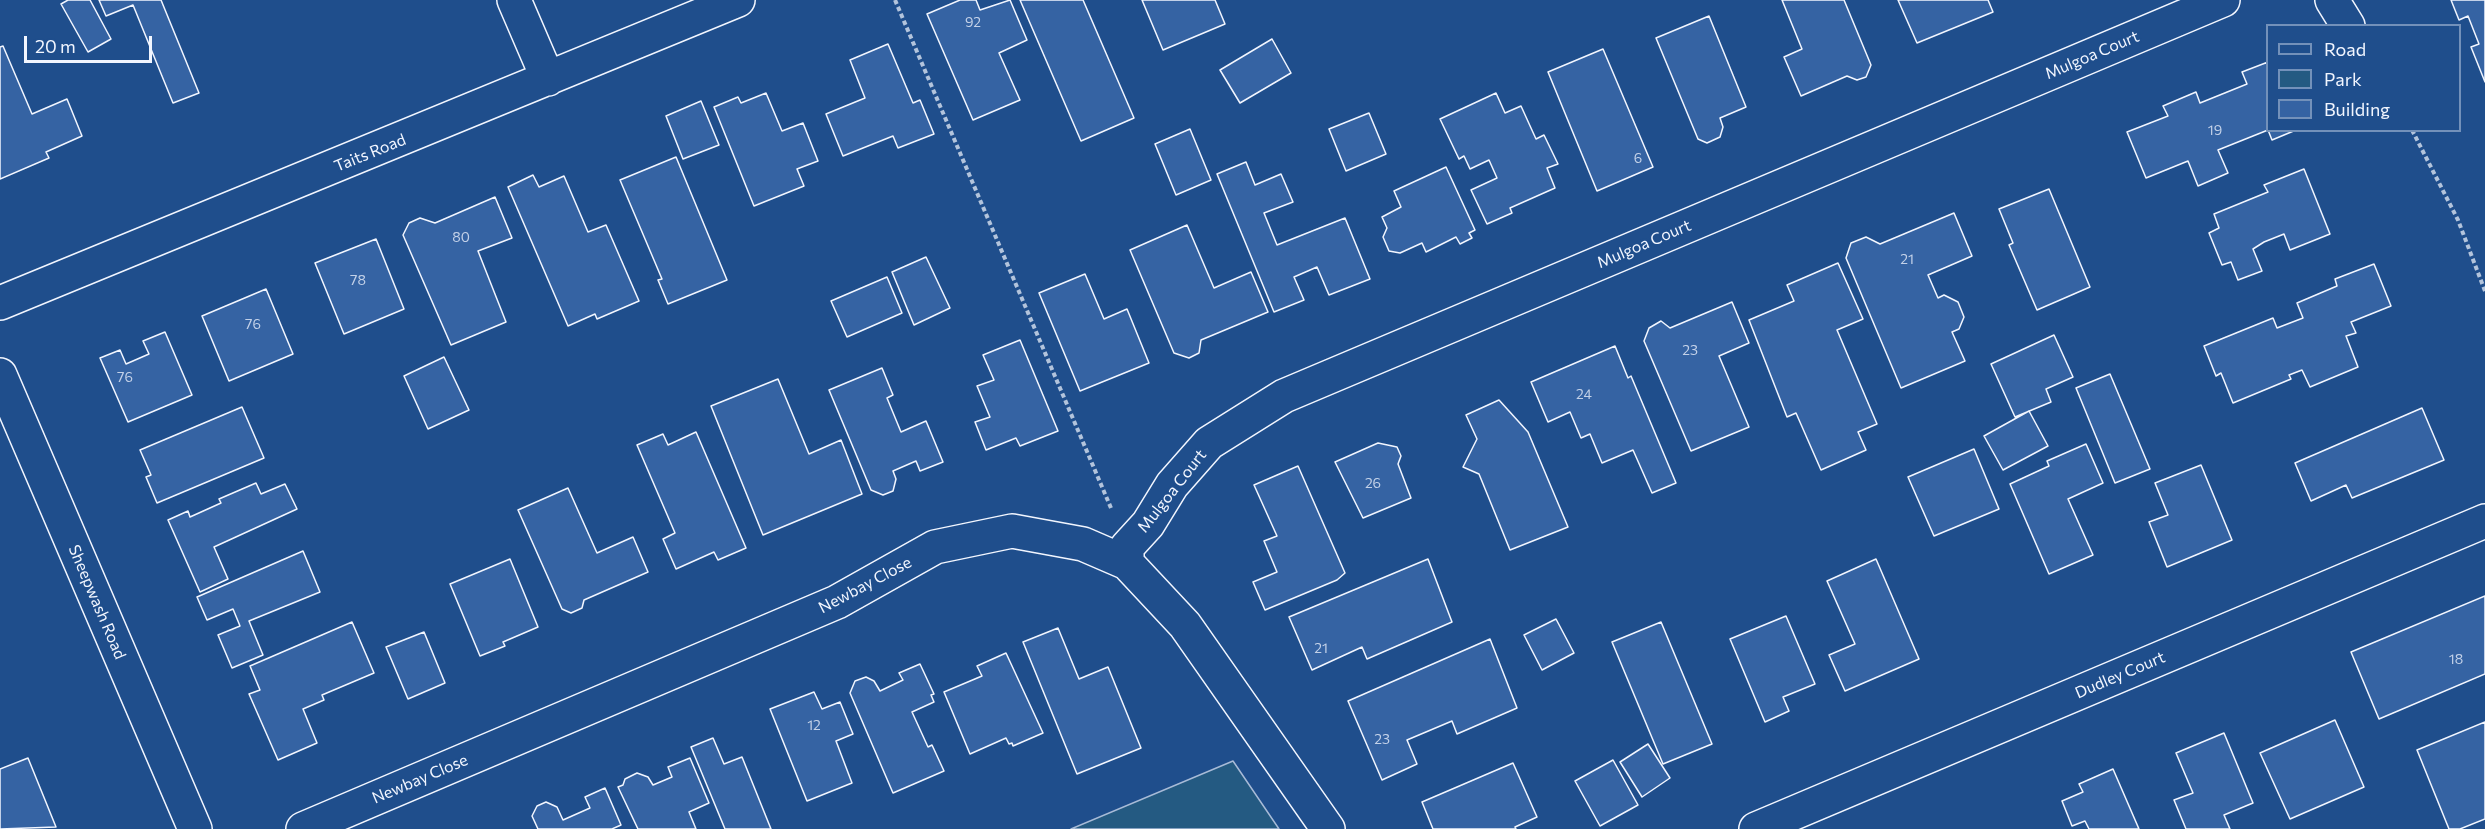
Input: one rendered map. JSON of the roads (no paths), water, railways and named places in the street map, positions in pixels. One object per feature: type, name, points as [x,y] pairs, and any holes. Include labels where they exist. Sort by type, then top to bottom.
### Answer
[{"type":"street","points":[[514,0],[548,79]]},
{"type":"street","name":"Taits Road","points":[[0,303],[738,0]]},
{"type":"street","name":"Mulgoa Court","points":[[1127,555],[1172,485],[1209,443],[1284,396],[2223,0]]},
{"type":"street","points":[[2332,0],[2347,24]]},
{"type":"street","name":"Sheepwash Road","points":[[0,375],[195,829]]},
{"type":"street","name":"Dudley Court","points":[[1756,829],[2485,521]]},
{"type":"street","name":"Newbay Close","points":[[303,829],[837,602],[935,547],[1012,531],[1127,555],[1185,625],[1328,829]]}]
